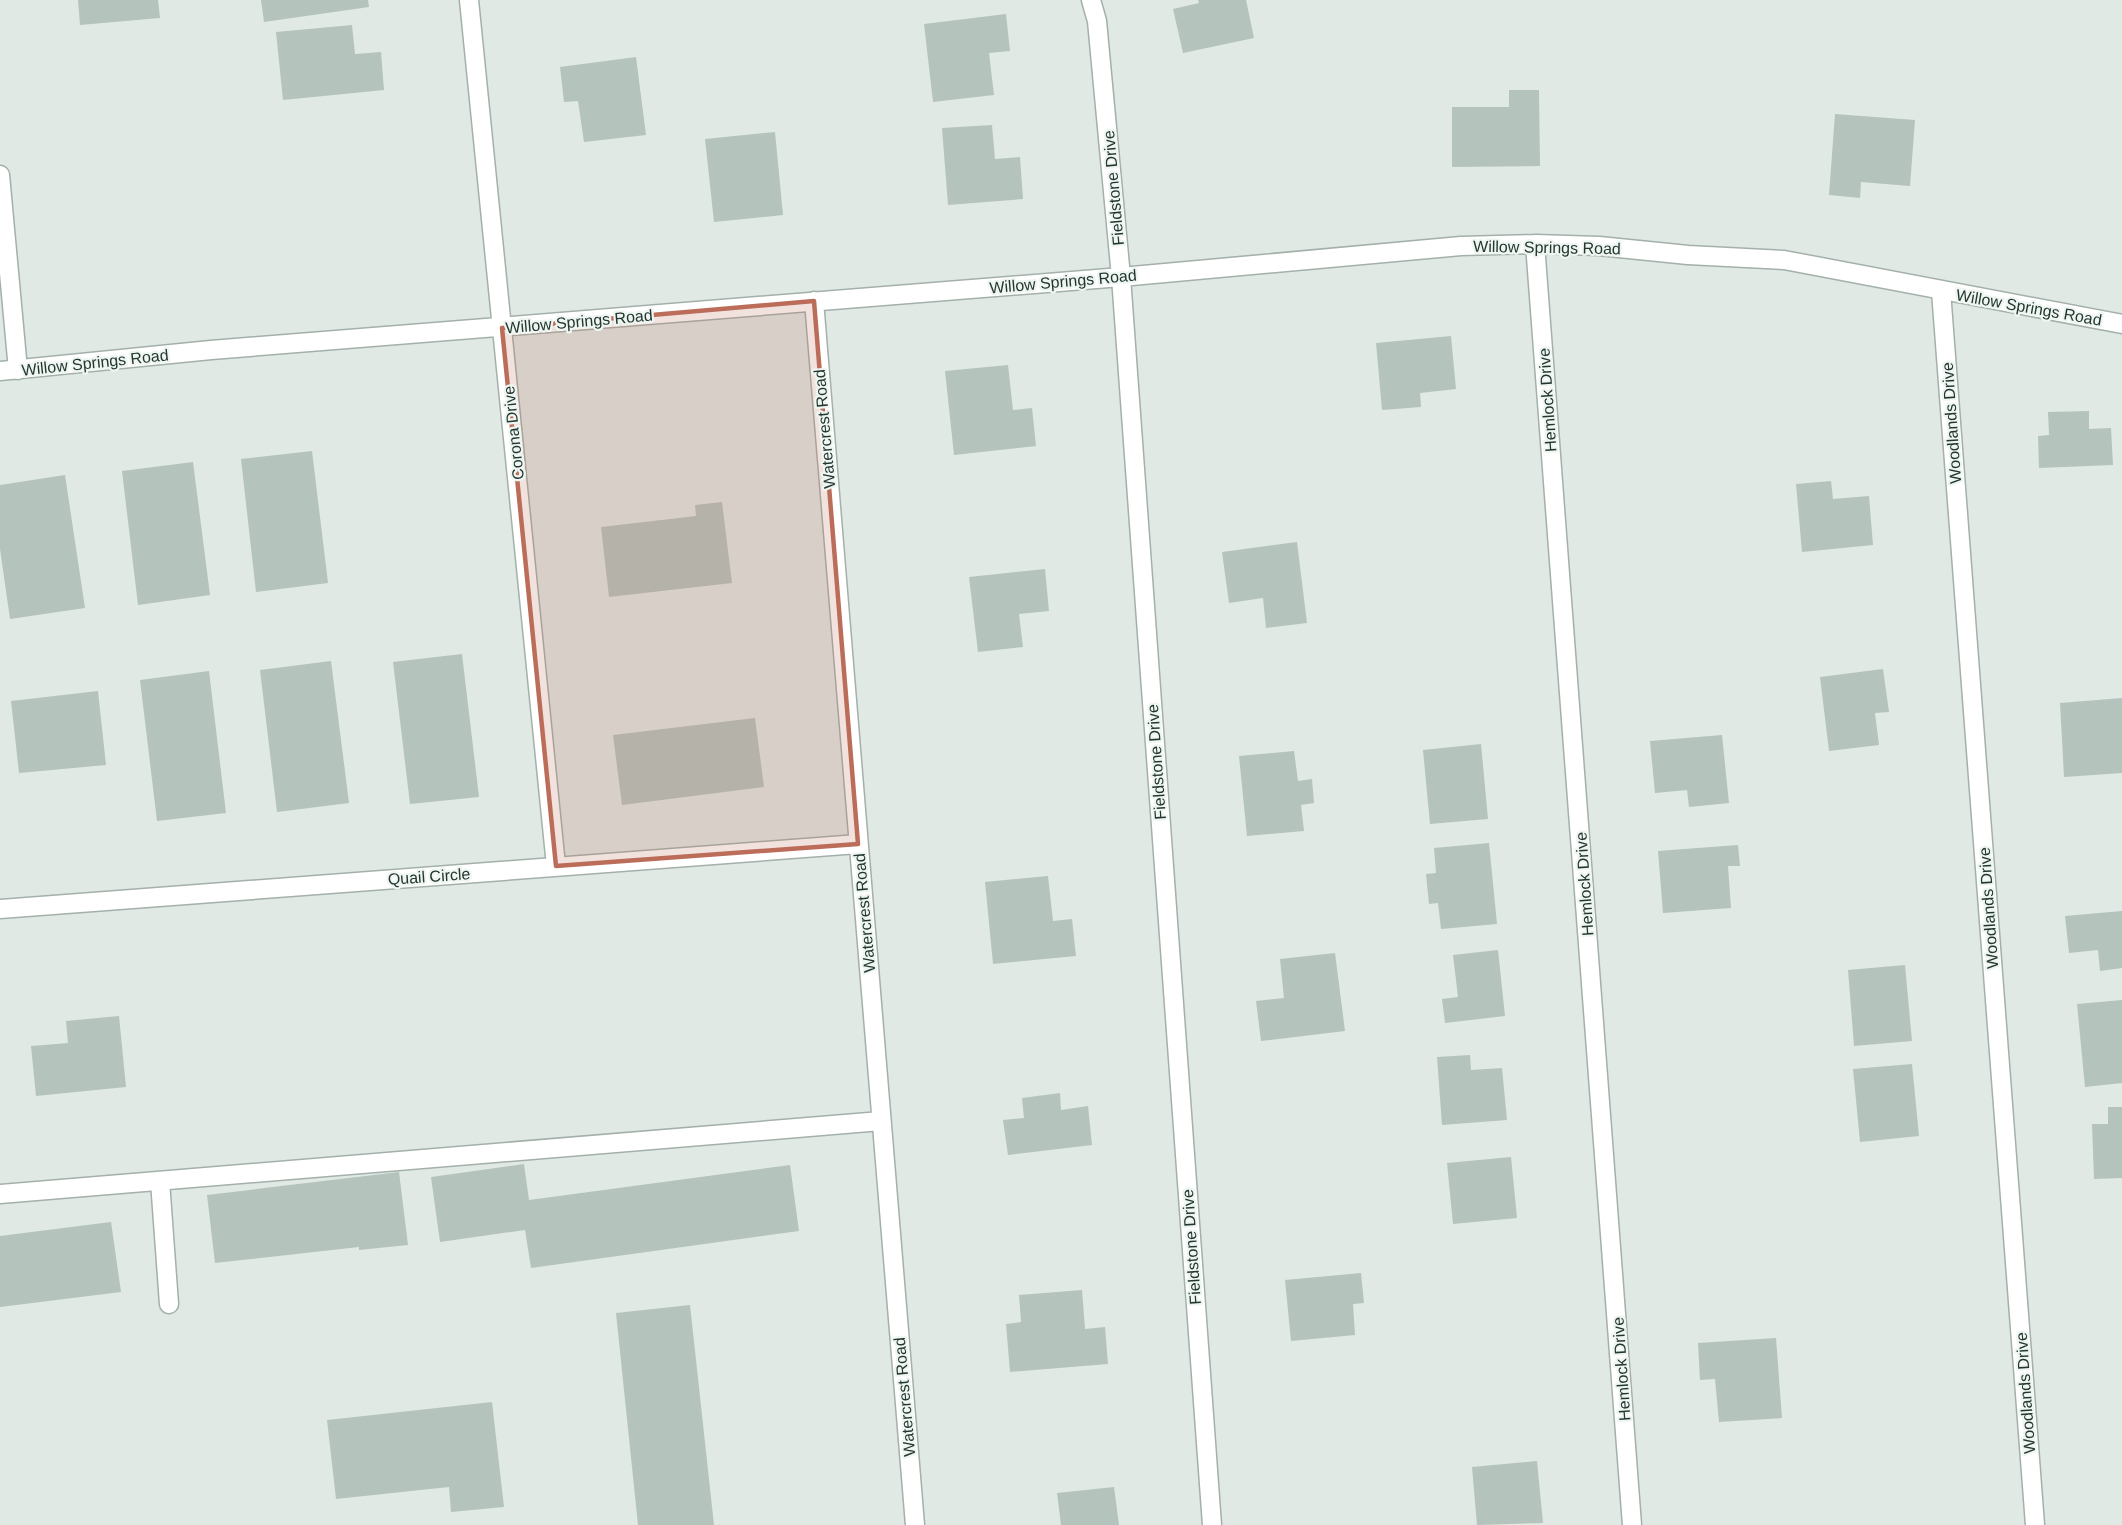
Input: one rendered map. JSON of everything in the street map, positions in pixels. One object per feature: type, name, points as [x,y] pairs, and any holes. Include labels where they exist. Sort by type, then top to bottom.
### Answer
[{"type":"street","name":"Corona Drive","points":[[469,0],[556,866]]},
{"type":"street","name":"Fieldstone Drive","points":[[1091,0],[1097,21],[1121,277],[1212,1525]]},
{"type":"street","points":[[0,175],[9,370]]},
{"type":"street","name":"Willow Springs Road","points":[[9,370],[211,350],[1121,277],[1461,246],[1535,244],[1599,246],[1688,255],[1784,260],[2122,324]]},
{"type":"street","name":"Hemlock Drive","points":[[1535,244],[1632,1525]]},
{"type":"street","name":"Woodlands Drive","points":[[1941,291],[2035,1525]]},
{"type":"street","name":"Watercrest Road","points":[[814,301],[915,1525]]},
{"type":"street","name":"Quail Circle","points":[[0,909],[858,844]]},
{"type":"street","points":[[0,1194],[881,1121]]},
{"type":"street","points":[[160,1181],[169,1304]]},
{"type":"highlighted area","points":[[814,301],[858,844],[556,866],[502,328]]},
{"type":"building","points":[[78,0],[158,0],[160,18],[80,25]]},
{"type":"building","points":[[261,0],[368,0],[369,7],[264,22]]},
{"type":"building","points":[[1198,0],[1246,0],[1254,38],[1183,53],[1173,9],[1199,3]]},
{"type":"building","points":[[1006,14],[1010,51],[989,53],[994,95],[933,102],[924,24]]},
{"type":"building","points":[[352,25],[355,54],[381,52],[384,90],[283,100],[276,32]]},
{"type":"building","points":[[636,57],[646,135],[584,142],[578,101],[564,102],[560,67]]},
{"type":"building","points":[[1509,90],[1539,90],[1540,166],[1452,167],[1452,107],[1509,107]]},
{"type":"building","points":[[1835,114],[1915,120],[1910,186],[1861,182],[1860,198],[1829,195]]},
{"type":"building","points":[[992,125],[995,159],[1020,157],[1023,199],[948,205],[942,128]]},
{"type":"building","points":[[775,132],[783,215],[714,222],[705,139]]},
{"type":"building","points":[[1451,336],[1456,389],[1420,393],[1421,407],[1382,410],[1376,343]]},
{"type":"building","points":[[1008,365],[1013,410],[1032,408],[1036,446],[954,455],[945,371]]},
{"type":"building","points":[[2089,411],[2089,429],[2111,428],[2113,465],[2039,468],[2038,436],[2049,435],[2048,412]]},
{"type":"building","points":[[312,451],[328,583],[256,592],[241,459]]},
{"type":"building","points":[[193,462],[210,595],[138,605],[122,471]]},
{"type":"building","points":[[65,475],[85,608],[10,619],[0,549],[0,485]]},
{"type":"building","points":[[1831,481],[1833,499],[1869,496],[1873,545],[1802,552],[1796,484]]},
{"type":"building","points":[[722,502],[732,583],[609,597],[601,527],[696,516],[695,505]]},
{"type":"building","points":[[1297,542],[1307,623],[1266,628],[1263,598],[1229,603],[1222,552]]},
{"type":"building","points":[[1045,569],[1049,611],[1019,614],[1023,647],[978,652],[969,577]]},
{"type":"building","points":[[462,654],[479,797],[410,804],[393,662]]},
{"type":"building","points":[[331,661],[349,803],[277,812],[260,670]]},
{"type":"building","points":[[1883,669],[1889,712],[1875,713],[1879,745],[1829,751],[1820,677]]},
{"type":"building","points":[[209,671],[226,813],[157,821],[140,680]]},
{"type":"building","points":[[98,691],[106,765],[19,773],[11,701]]},
{"type":"building","points":[[2122,698],[2122,773],[2064,777],[2060,703]]},
{"type":"building","points":[[755,718],[764,787],[622,805],[613,735]]},
{"type":"building","points":[[1722,735],[1729,803],[1689,807],[1687,790],[1655,793],[1650,741]]},
{"type":"building","points":[[1481,744],[1488,819],[1430,824],[1423,750]]},
{"type":"building","points":[[1294,751],[1298,781],[1312,779],[1314,803],[1301,805],[1304,831],[1247,836],[1239,756]]},
{"type":"building","points":[[1489,843],[1497,924],[1441,929],[1438,903],[1429,904],[1426,874],[1436,873],[1434,848]]},
{"type":"building","points":[[1738,845],[1740,866],[1728,866],[1731,908],[1663,913],[1658,851]]},
{"type":"building","points":[[1048,876],[1053,921],[1072,919],[1076,956],[993,964],[985,882]]},
{"type":"building","points":[[2122,911],[2122,968],[2100,971],[2098,950],[2069,953],[2065,916]]},
{"type":"building","points":[[1498,950],[1505,1016],[1445,1023],[1442,999],[1458,997],[1453,955]]},
{"type":"building","points":[[1335,953],[1345,1031],[1261,1041],[1256,1001],[1284,998],[1280,959]]},
{"type":"building","points":[[1905,965],[1912,1041],[1854,1046],[1848,970]]},
{"type":"building","points":[[2122,1000],[2122,1083],[2085,1087],[2077,1004]]},
{"type":"building","points":[[119,1016],[126,1087],[36,1096],[31,1046],[68,1043],[66,1021]]},
{"type":"building","points":[[1470,1055],[1471,1070],[1502,1068],[1507,1120],[1442,1125],[1437,1057]]},
{"type":"building","points":[[1912,1064],[1919,1136],[1860,1142],[1853,1069]]},
{"type":"building","points":[[1060,1093],[1061,1110],[1088,1106],[1092,1145],[1008,1155],[1003,1120],[1024,1118],[1022,1098]]},
{"type":"building","points":[[2108,1107],[2122,1107],[2122,1178],[2094,1179],[2092,1124],[2108,1124]]},
{"type":"building","points":[[1511,1157],[1517,1218],[1453,1224],[1447,1163]]},
{"type":"building","points":[[524,1164],[529,1200],[790,1165],[799,1231],[531,1268],[525,1230],[440,1242],[431,1177]]},
{"type":"building","points":[[399,1172],[408,1245],[359,1250],[359,1247],[215,1263],[207,1195]]},
{"type":"building","points":[[111,1222],[121,1292],[0,1307],[0,1236]]},
{"type":"building","points":[[1361,1273],[1364,1303],[1353,1304],[1355,1335],[1291,1341],[1285,1280]]},
{"type":"building","points":[[1082,1290],[1085,1329],[1105,1327],[1108,1364],[1010,1372],[1006,1324],[1021,1322],[1019,1295]]},
{"type":"building","points":[[690,1305],[714,1525],[638,1525],[616,1313]]},
{"type":"building","points":[[1776,1338],[1782,1418],[1719,1422],[1715,1379],[1700,1380],[1698,1343]]},
{"type":"building","points":[[492,1402],[504,1507],[451,1512],[449,1487],[336,1499],[327,1420]]},
{"type":"building","points":[[1537,1461],[1543,1523],[1477,1525],[1472,1467]]},
{"type":"building","points":[[1114,1487],[1119,1525],[1061,1525],[1057,1493]]}]
